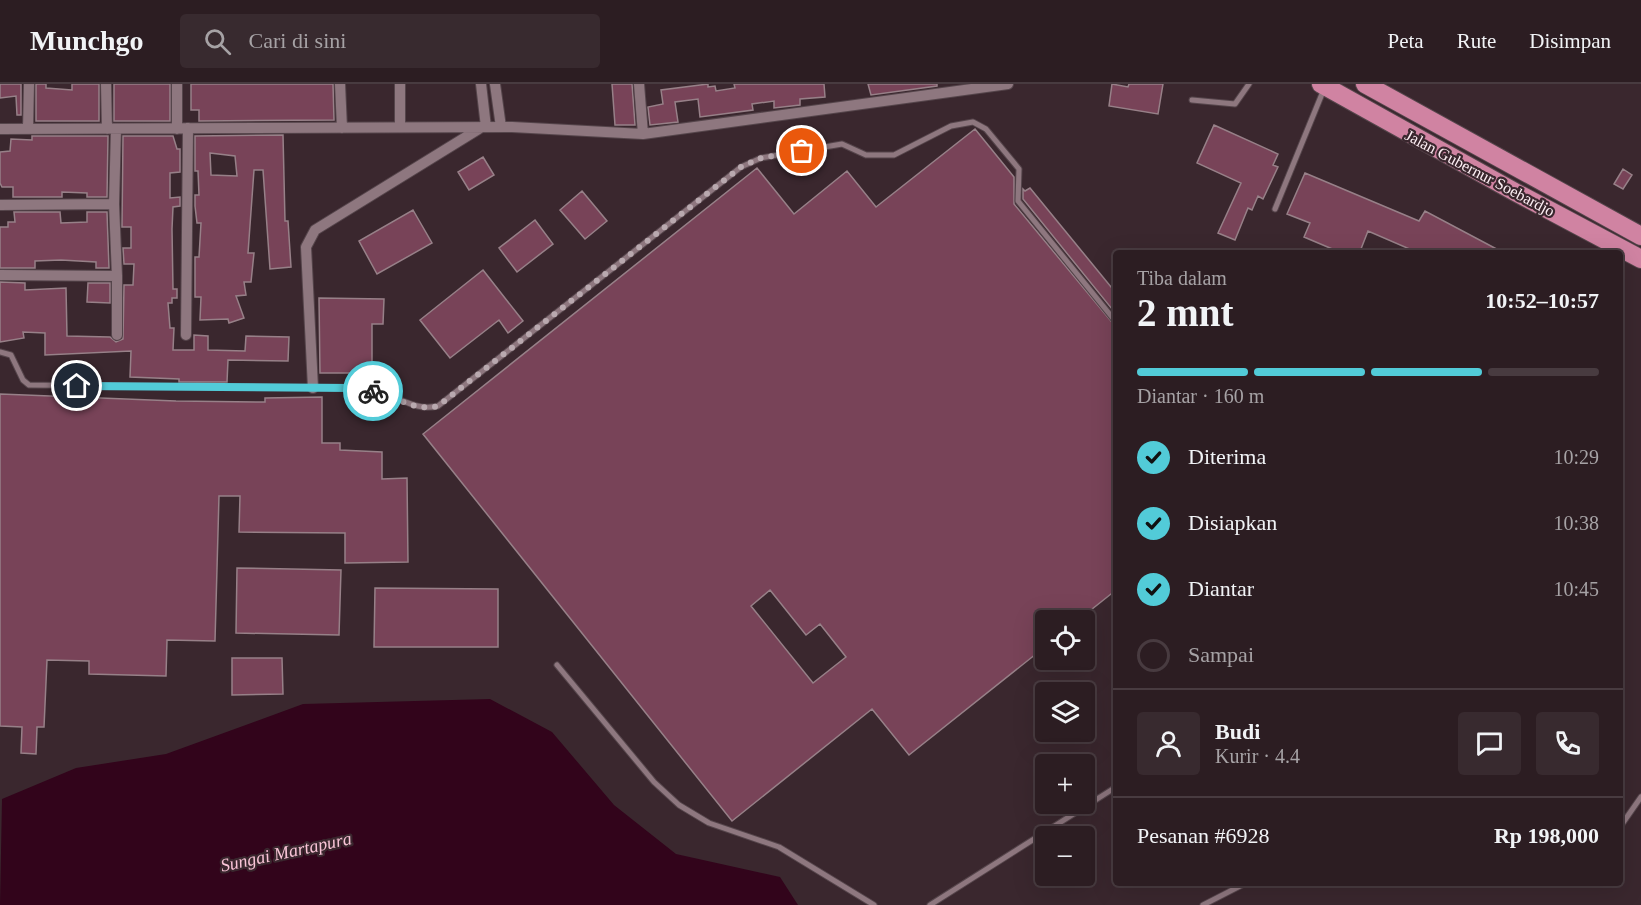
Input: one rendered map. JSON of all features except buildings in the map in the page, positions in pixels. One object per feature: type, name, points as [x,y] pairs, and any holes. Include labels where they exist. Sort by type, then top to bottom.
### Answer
[{"type":"highway","name":"Jalan Gubernur Soebardjo","points":[[1365,84],[1641,236]]},
{"type":"highway","name":"Jalan Gubernur Soebardjo","points":[[1323,85],[1641,259]]},
{"type":"highway","points":[[1381,118],[1393,99]]},
{"type":"street","points":[[28,129],[29,84]]},
{"type":"street","points":[[106,84],[112,129],[117,335]]},
{"type":"street","points":[[177,84],[183,128],[186,335]]},
{"type":"street","points":[[340,84],[342,128]]},
{"type":"street","points":[[399,84],[399,128]]},
{"type":"street","points":[[481,84],[484,127]]},
{"type":"street","points":[[495,84],[501,127]]},
{"type":"street","points":[[639,84],[643,134]]},
{"type":"street","points":[[0,129],[501,127],[643,134],[1008,84]]},
{"type":"street","points":[[313,388],[306,247],[315,230],[484,127]]},
{"type":"street","points":[[0,205],[114,204]]},
{"type":"street","points":[[0,275],[117,276]]},
{"type":"lane","points":[[1192,100],[1235,104],[1249,84]]},
{"type":"lane","points":[[1275,209],[1323,85]]},
{"type":"lane","points":[[0,352],[11,356],[23,380],[29,385],[371,390],[426,409],[438,406],[741,167],[761,158],[842,144],[867,155],[894,155],[951,126],[967,122],[973,122],[986,129],[1019,169],[1018,201],[1113,318]]},
{"type":"lane","points":[[556,665],[654,782],[679,805],[709,823],[779,847],[874,905]]},
{"type":"lane","points":[[930,905],[1113,789]]},
{"type":"lane","points":[[1623,823],[1641,797]]},
{"type":"lane","points":[[1203,905],[1240,886]]},
{"type":"water","name":"Sungai Martapura","points":[[490,699],[552,732],[614,805],[676,854],[780,877],[798,905],[0,905],[2,799],[76,768],[166,754],[303,704]]},
{"type":"way so far","points":[[373,391],[412,406],[426,409],[438,406],[741,167],[761,158],[802,151]]},
{"type":"route","points":[[77,386],[353,388],[373,391]]}]
